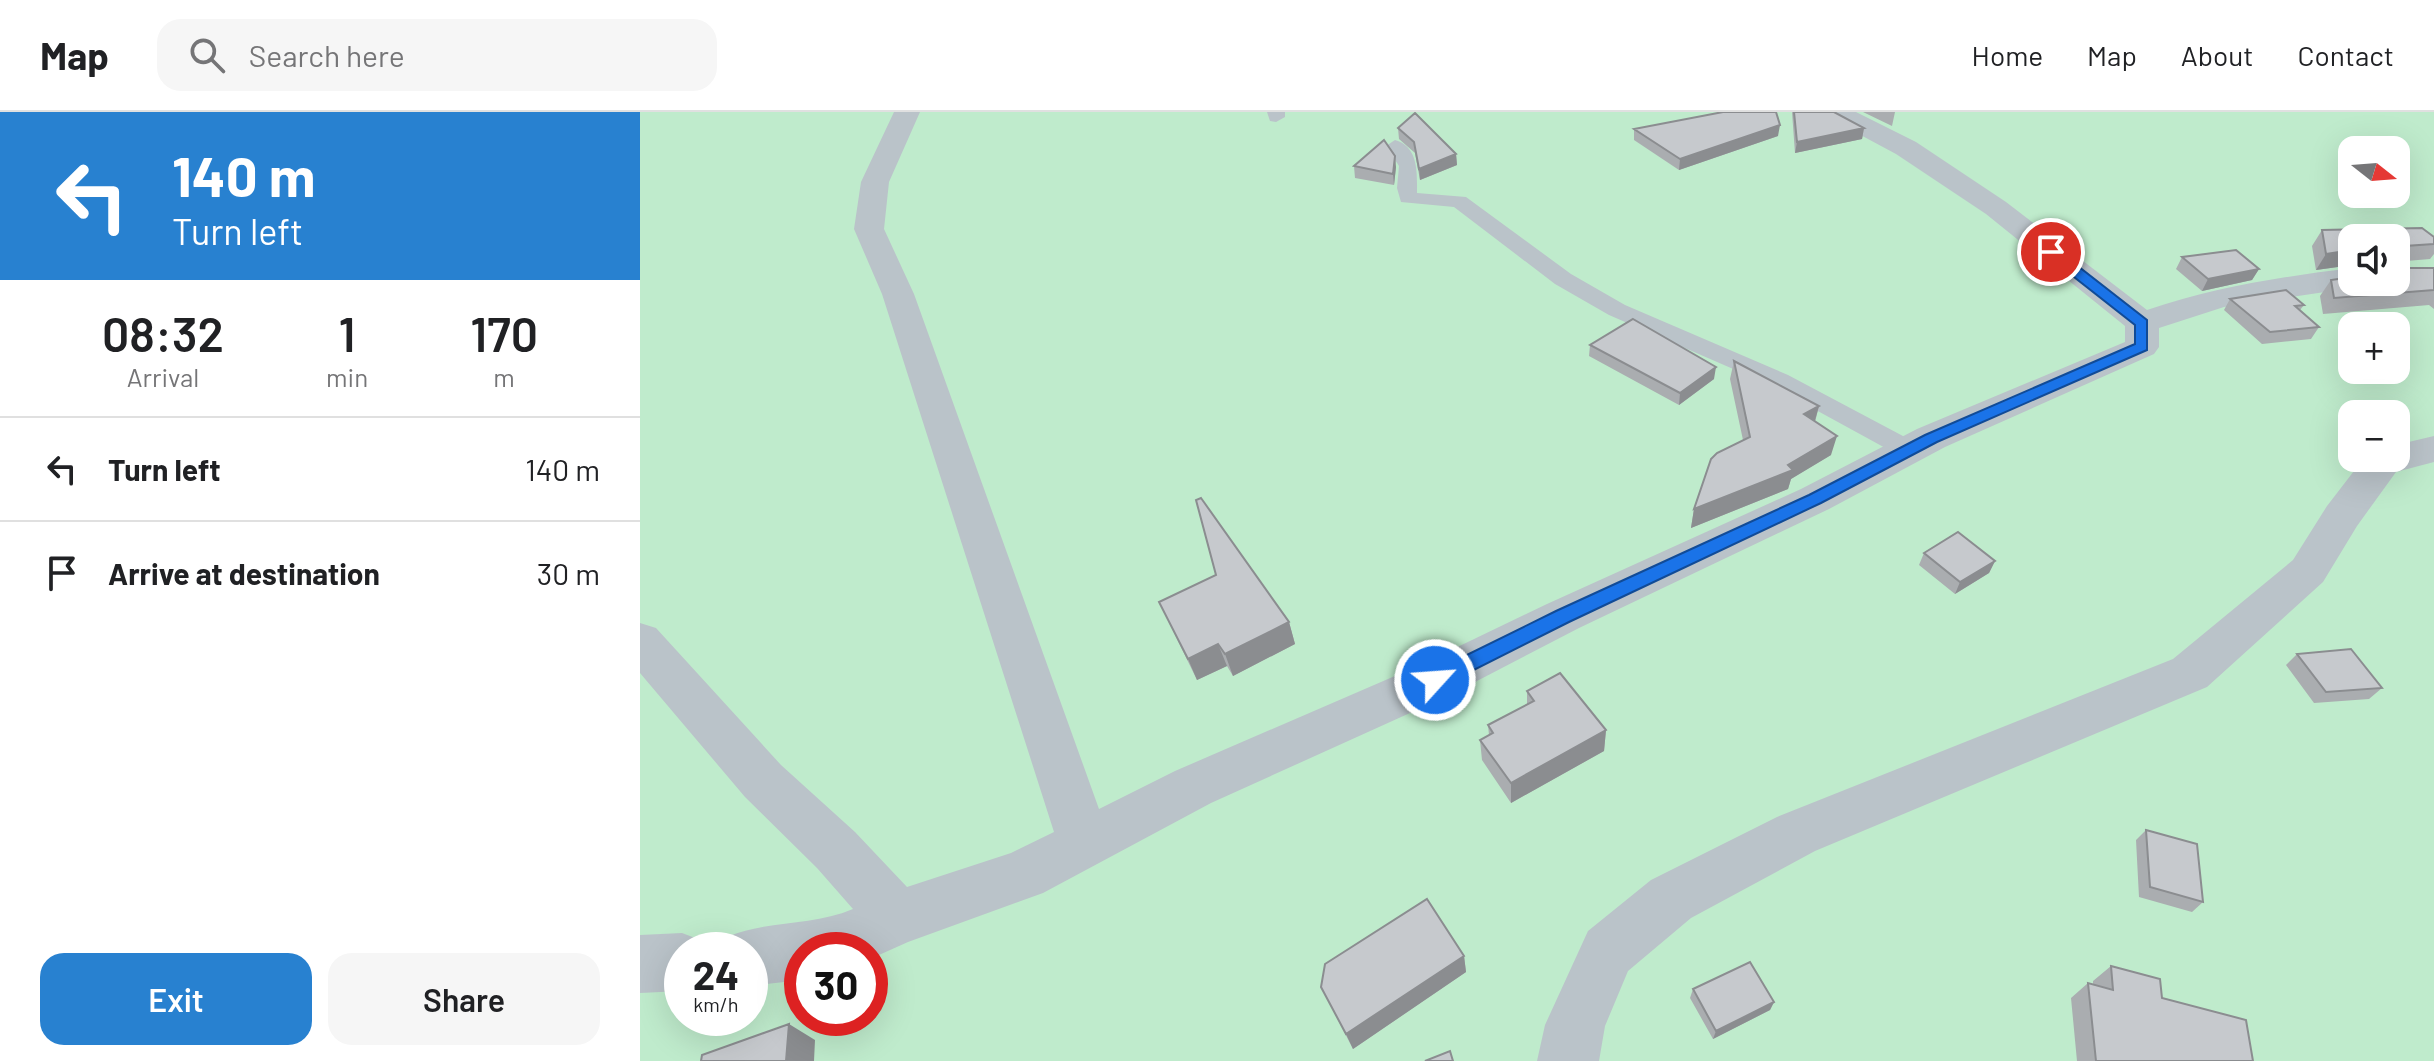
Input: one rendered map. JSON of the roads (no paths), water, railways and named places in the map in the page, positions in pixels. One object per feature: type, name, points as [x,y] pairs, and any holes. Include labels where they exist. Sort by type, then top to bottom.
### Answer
[{"type":"street","points":[[907,112],[875,182],[869,229],[898,294],[1084,841]]},
{"type":"street","points":[[1836,112],[1906,148],[1996,208],[2142,323]]},
{"type":"street","points":[[2142,323],[2217,298],[2338,280]]},
{"type":"street","points":[[866,932],[1024,875],[1084,841],[1193,787],[1435,680],[1563,616],[1815,499],[1909,450],[2060,380],[2142,347],[2142,323]]},
{"type":"street","points":[[1568,1061],[1575,1025],[1608,951],[1671,899],[1796,834],[2190,673],[2308,571],[2342,516],[2382,462],[2434,449]]},
{"type":"street","points":[[640,641],[763,781],[836,850],[898,918]]},
{"type":"street","points":[[640,964],[664,963]]},
{"type":"lane","points":[[1395,146],[1408,161],[1411,171],[1408,198],[1459,201],[1563,279],[1617,310],[1779,380],[1909,450]]}]
